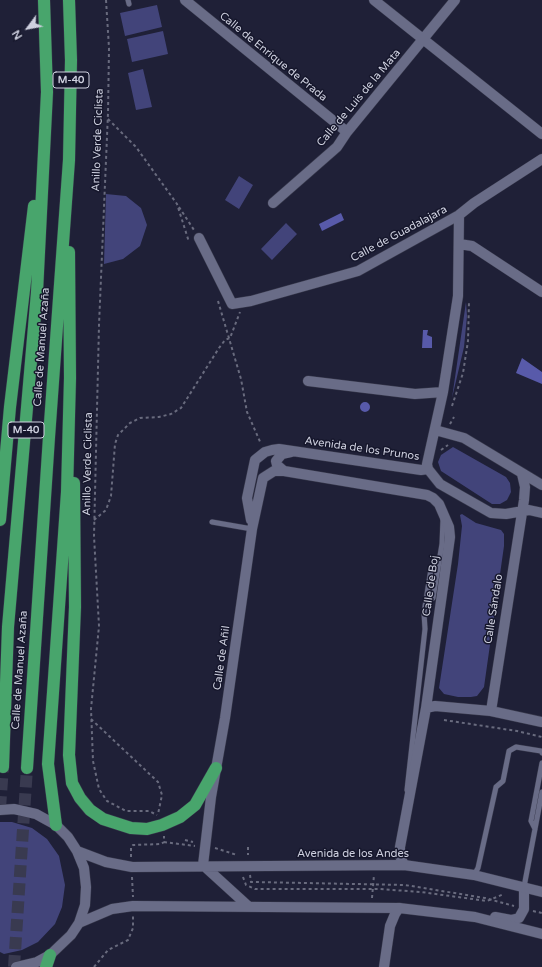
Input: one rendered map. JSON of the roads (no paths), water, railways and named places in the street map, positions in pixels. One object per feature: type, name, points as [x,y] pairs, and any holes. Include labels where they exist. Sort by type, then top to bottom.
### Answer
[{"type":"highway","name":"Calle de Manuel Azaña","points":[[3,767],[8,627],[37,292],[47,92],[44,0]]},
{"type":"highway","name":"Calle de Manuel Azaña","points":[[27,768],[48,438],[69,160],[71,60],[69,0]]},
{"type":"highway","points":[[0,520],[10,407],[47,92]]},
{"type":"highway","points":[[56,826],[48,764],[67,492],[70,378],[69,160]]},
{"type":"highway","points":[[70,378],[75,506],[75,591],[69,768],[72,784],[80,798],[90,810],[103,819],[130,828],[147,829],[160,820],[180,817],[195,805],[216,768]]},
{"type":"highway","points":[[46,967],[50,955]]},
{"type":"street","name":"Calle de Enrique de Prada","points":[[185,0],[347,132]]},
{"type":"street","points":[[374,0],[542,134]]},
{"type":"street","name":"Calle de Luis de la Mata","points":[[273,203],[336,147],[455,0]]},
{"type":"street","name":"Calle de Guadalajara","points":[[199,238],[232,304],[240,303],[358,271],[459,216],[474,203],[542,159]]},
{"type":"street","points":[[428,468],[427,464],[435,430],[458,296],[459,216]]},
{"type":"street","points":[[459,244],[472,246],[542,292]]},
{"type":"street","points":[[308,381],[415,394],[442,392]]},
{"type":"street","points":[[435,430],[464,438],[542,485]]},
{"type":"street","name":"Avenida de los Prunos","points":[[252,529],[248,498],[255,460],[265,452],[280,449],[421,470],[428,468],[440,484],[491,514],[506,514],[522,510],[542,513]]},
{"type":"street","points":[[293,452],[282,454],[278,457],[277,465],[284,471],[427,495],[439,504]]},
{"type":"street","name":"Calle de Añil","points":[[203,865],[216,768],[226,718],[252,529],[263,478],[274,471],[284,471]]},
{"type":"street","points":[[522,474],[525,487],[522,510]]},
{"type":"street","name":"Calle de Boj","points":[[404,865],[400,856],[400,847],[426,708],[450,537],[450,527],[439,504]]},
{"type":"street","name":"Calle Sándalo","points":[[491,711],[522,510]]},
{"type":"street","points":[[426,708],[435,706],[491,711],[542,722]]},
{"type":"street","points":[[0,810],[14,809],[36,814],[56,826],[68,837],[77,851],[84,868],[86,887],[85,905],[79,923],[71,935],[50,955],[37,962],[16,967]]},
{"type":"street","name":"Avenida de los Andes","points":[[77,851],[106,862],[132,867],[203,865],[404,865],[474,875],[542,892]]},
{"type":"street","points":[[203,865],[248,906]]},
{"type":"street","points":[[475,917],[483,915],[511,920],[519,918],[524,909],[524,887]]},
{"type":"street","points":[[79,923],[112,909],[133,906],[399,908],[475,917],[542,934]]},
{"type":"street","points":[[384,967],[390,926],[392,919],[399,908]]},
{"type":"lane","points":[[433,598],[443,531],[443,521],[439,504]]},
{"type":"lane","points":[[212,522],[252,529]]},
{"type":"lane","points":[[406,813],[408,770],[425,628],[424,613],[431,569]]},
{"type":"lane","points":[[474,875],[478,868],[496,786],[504,781],[509,751],[516,747],[541,751],[542,753]]},
{"type":"lane","points":[[535,829],[531,821],[542,763]]},
{"type":"lane","points":[[524,887],[542,792]]},
{"type":"tunnel","points":[[0,808],[3,767]]},
{"type":"tunnel","points":[[14,967],[27,768]]}]
